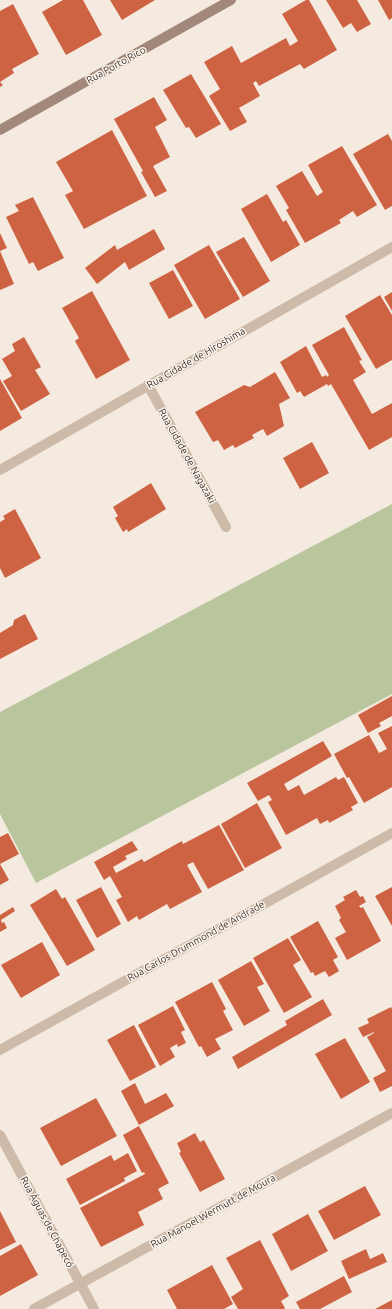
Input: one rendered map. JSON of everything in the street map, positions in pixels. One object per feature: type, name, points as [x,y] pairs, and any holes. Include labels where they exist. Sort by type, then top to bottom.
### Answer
[{"type":"main road","name":"Rua Porto Rico","points":[[0,130],[231,0]]},
{"type":"street","name":"Rua Cidade de Hiroshima","points":[[0,470],[392,247]]},
{"type":"street","name":"Rua Cidade de Nagazaki","points":[[148,385],[226,527]]},
{"type":"street","name":"Rua Carlos Drummond de Andrade","points":[[0,1050],[392,833]]},
{"type":"street","name":"Rua Manoel Wermutt de Moura","points":[[34,1309],[392,1112]]},
{"type":"street","name":"Rua Águas de Chapecó","points":[[0,1135],[94,1309]]},
{"type":"green space","points":[[392,504],[392,694],[36,883],[0,814],[0,712]]},
{"type":"building","points":[[63,0],[83,0],[102,35],[66,55],[42,12]]},
{"type":"building","points":[[110,0],[155,0],[122,20]]},
{"type":"building","points":[[306,0],[309,0],[337,50],[304,69],[300,64],[259,86],[256,81],[253,83],[260,96],[239,108],[247,122],[230,131],[209,96],[220,89],[204,62],[232,46],[241,63],[286,38],[290,46],[298,41],[282,14]]},
{"type":"building","points":[[326,0],[357,0],[371,24],[357,32],[351,23],[343,28]]},
{"type":"building","points":[[378,0],[392,0],[392,18],[389,20]]},
{"type":"building","points":[[13,4],[39,54],[12,69],[14,73],[0,82],[0,11]]},
{"type":"building","points":[[191,74],[221,124],[196,138],[189,127],[186,128],[163,90]]},
{"type":"building","points":[[154,97],[167,120],[155,127],[170,157],[153,166],[167,191],[155,197],[141,172],[143,171],[114,119]]},
{"type":"building","points":[[112,130],[147,196],[84,229],[65,195],[73,191],[56,162]]},
{"type":"building","points":[[388,134],[392,141],[392,206],[385,210],[353,154]]},
{"type":"building","points":[[342,146],[377,205],[357,217],[353,211],[339,220],[341,223],[305,243],[286,210],[289,208],[276,186],[302,171],[317,196],[323,192],[308,165]]},
{"type":"building","points":[[267,194],[283,222],[286,220],[300,245],[271,262],[241,209]]},
{"type":"building","points":[[33,197],[64,258],[38,271],[33,262],[29,264],[6,217],[19,211],[15,205]]},
{"type":"building","points":[[154,229],[165,249],[129,270],[125,262],[97,284],[85,268],[115,245],[117,250]]},
{"type":"building","points":[[0,233],[7,248],[0,251]]},
{"type":"building","points":[[244,237],[270,281],[243,297],[216,252]]},
{"type":"building","points":[[209,245],[240,299],[205,319],[174,265]]},
{"type":"building","points":[[0,251],[14,284],[0,290]]},
{"type":"building","points":[[173,270],[193,306],[169,319],[149,283]]},
{"type":"building","points":[[92,291],[130,360],[96,379],[75,341],[79,338],[62,308]]},
{"type":"building","points":[[392,292],[392,311],[384,297]]},
{"type":"building","points":[[380,295],[392,315],[392,360],[376,369],[345,316]]},
{"type":"building","points":[[344,327],[362,360],[359,361],[366,372],[353,380],[372,414],[392,403],[392,437],[369,450],[331,384],[328,386],[327,384],[304,397],[300,391],[297,393],[280,362],[306,346],[322,377],[326,375],[327,377],[329,375],[312,345]]},
{"type":"building","points":[[24,337],[41,367],[35,370],[50,394],[21,411],[3,381],[12,376],[2,359],[15,351],[12,344]]},
{"type":"building","points":[[275,372],[290,398],[279,404],[284,426],[267,436],[263,429],[252,435],[254,438],[235,448],[233,445],[224,450],[218,440],[213,442],[195,412],[244,385],[250,387]]},
{"type":"building","points":[[0,379],[22,418],[0,431]]},
{"type":"building","points":[[312,442],[329,473],[300,489],[283,458]]},
{"type":"building","points":[[151,483],[166,509],[128,532],[127,529],[123,532],[115,518],[118,516],[113,507]]},
{"type":"building","points":[[15,509],[41,558],[5,578],[0,568],[0,522],[5,519],[3,516]]},
{"type":"building","points":[[25,614],[38,639],[0,659],[0,633],[13,625],[14,620]]},
{"type":"building","points":[[392,696],[392,716],[379,723],[381,726],[368,733],[358,715]]},
{"type":"building","points":[[392,726],[392,787],[364,803],[349,777],[347,778],[334,754],[369,735],[379,753],[387,749],[378,733]]},
{"type":"building","points":[[323,741],[332,756],[284,784],[288,791],[299,785],[304,795],[336,777],[338,780],[344,777],[358,803],[351,807],[353,810],[329,823],[328,820],[320,824],[317,818],[286,835],[268,802],[272,800],[269,795],[258,801],[247,783]]},
{"type":"building","points":[[257,803],[282,848],[245,868],[221,824]]},
{"type":"building","points":[[219,825],[244,870],[208,889],[193,862],[187,865],[202,892],[170,909],[167,904],[139,920],[137,916],[128,922],[116,900],[122,897],[110,876],[104,880],[94,862],[132,841],[138,850],[125,856],[127,859],[113,867],[116,873],[142,859],[144,862],[182,841],[183,844]]},
{"type":"building","points":[[8,833],[19,854],[0,864],[0,837]]},
{"type":"building","points":[[0,864],[9,880],[0,885]]},
{"type":"building","points":[[101,887],[121,924],[97,938],[76,900]]},
{"type":"building","points":[[392,887],[392,926],[375,896]]},
{"type":"building","points":[[56,889],[62,899],[65,897],[95,950],[67,966],[30,905]]},
{"type":"building","points":[[356,890],[360,897],[363,896],[366,902],[359,906],[361,908],[363,907],[381,941],[347,960],[335,938],[346,932],[339,920],[341,918],[335,906],[345,900],[343,897]]},
{"type":"building","points":[[13,907],[15,911],[1,920],[7,928],[0,932],[0,915]]},
{"type":"building","points":[[318,921],[338,957],[333,960],[339,971],[329,977],[325,971],[315,976],[313,972],[311,973],[290,937]]},
{"type":"building","points":[[288,938],[301,960],[293,965],[312,997],[284,1013],[253,958]]},
{"type":"building","points":[[42,942],[60,975],[21,998],[1,965]]},
{"type":"building","points":[[251,961],[264,984],[257,987],[270,1011],[244,1026],[218,980]]},
{"type":"building","points":[[212,982],[226,1009],[223,1011],[233,1030],[215,1039],[221,1049],[207,1057],[201,1046],[199,1047],[175,1002]]},
{"type":"building","points":[[323,999],[332,1015],[238,1069],[232,1057],[287,1025],[285,1021]]},
{"type":"building","points":[[173,1006],[185,1030],[181,1032],[186,1043],[178,1047],[177,1044],[170,1048],[175,1057],[160,1066],[138,1025]]},
{"type":"building","points":[[391,1007],[392,1086],[380,1092],[373,1078],[386,1071],[367,1037],[374,1032],[363,1037],[358,1028],[369,1023],[367,1019]]},
{"type":"building","points":[[134,1025],[156,1067],[130,1081],[107,1040]]},
{"type":"building","points":[[345,1038],[370,1082],[341,1099],[315,1054]]},
{"type":"building","points":[[135,1083],[145,1104],[166,1093],[174,1106],[139,1125],[121,1091]]},
{"type":"building","points":[[96,1098],[117,1136],[61,1166],[40,1128]]},
{"type":"building","points":[[139,1126],[169,1183],[158,1189],[163,1199],[138,1212],[144,1225],[101,1247],[80,1208],[145,1174],[144,1172],[142,1173],[123,1135]]},
{"type":"building","points":[[195,1133],[200,1142],[204,1140],[225,1179],[200,1192],[179,1153],[181,1152],[177,1143]]},
{"type":"building","points":[[128,1153],[137,1171],[124,1178],[125,1181],[80,1205],[66,1179],[111,1155],[114,1161]]},
{"type":"building","points":[[365,1186],[381,1215],[334,1240],[318,1211]]},
{"type":"building","points":[[0,1211],[16,1242],[0,1250]]},
{"type":"building","points":[[308,1214],[328,1251],[291,1271],[272,1234]]},
{"type":"building","points":[[260,1240],[289,1296],[281,1301],[285,1308],[284,1309],[238,1309],[231,1297],[243,1289],[226,1258]]},
{"type":"building","points":[[21,1244],[38,1275],[0,1296],[0,1256]]},
{"type":"building","points":[[366,1249],[370,1259],[383,1253],[387,1262],[349,1279],[341,1261]]},
{"type":"building","points":[[212,1265],[233,1304],[224,1309],[177,1309],[167,1290]]},
{"type":"building","points":[[344,1276],[352,1292],[320,1309],[300,1309],[296,1302]]},
{"type":"building","points":[[392,1300],[392,1309],[375,1309]]}]
